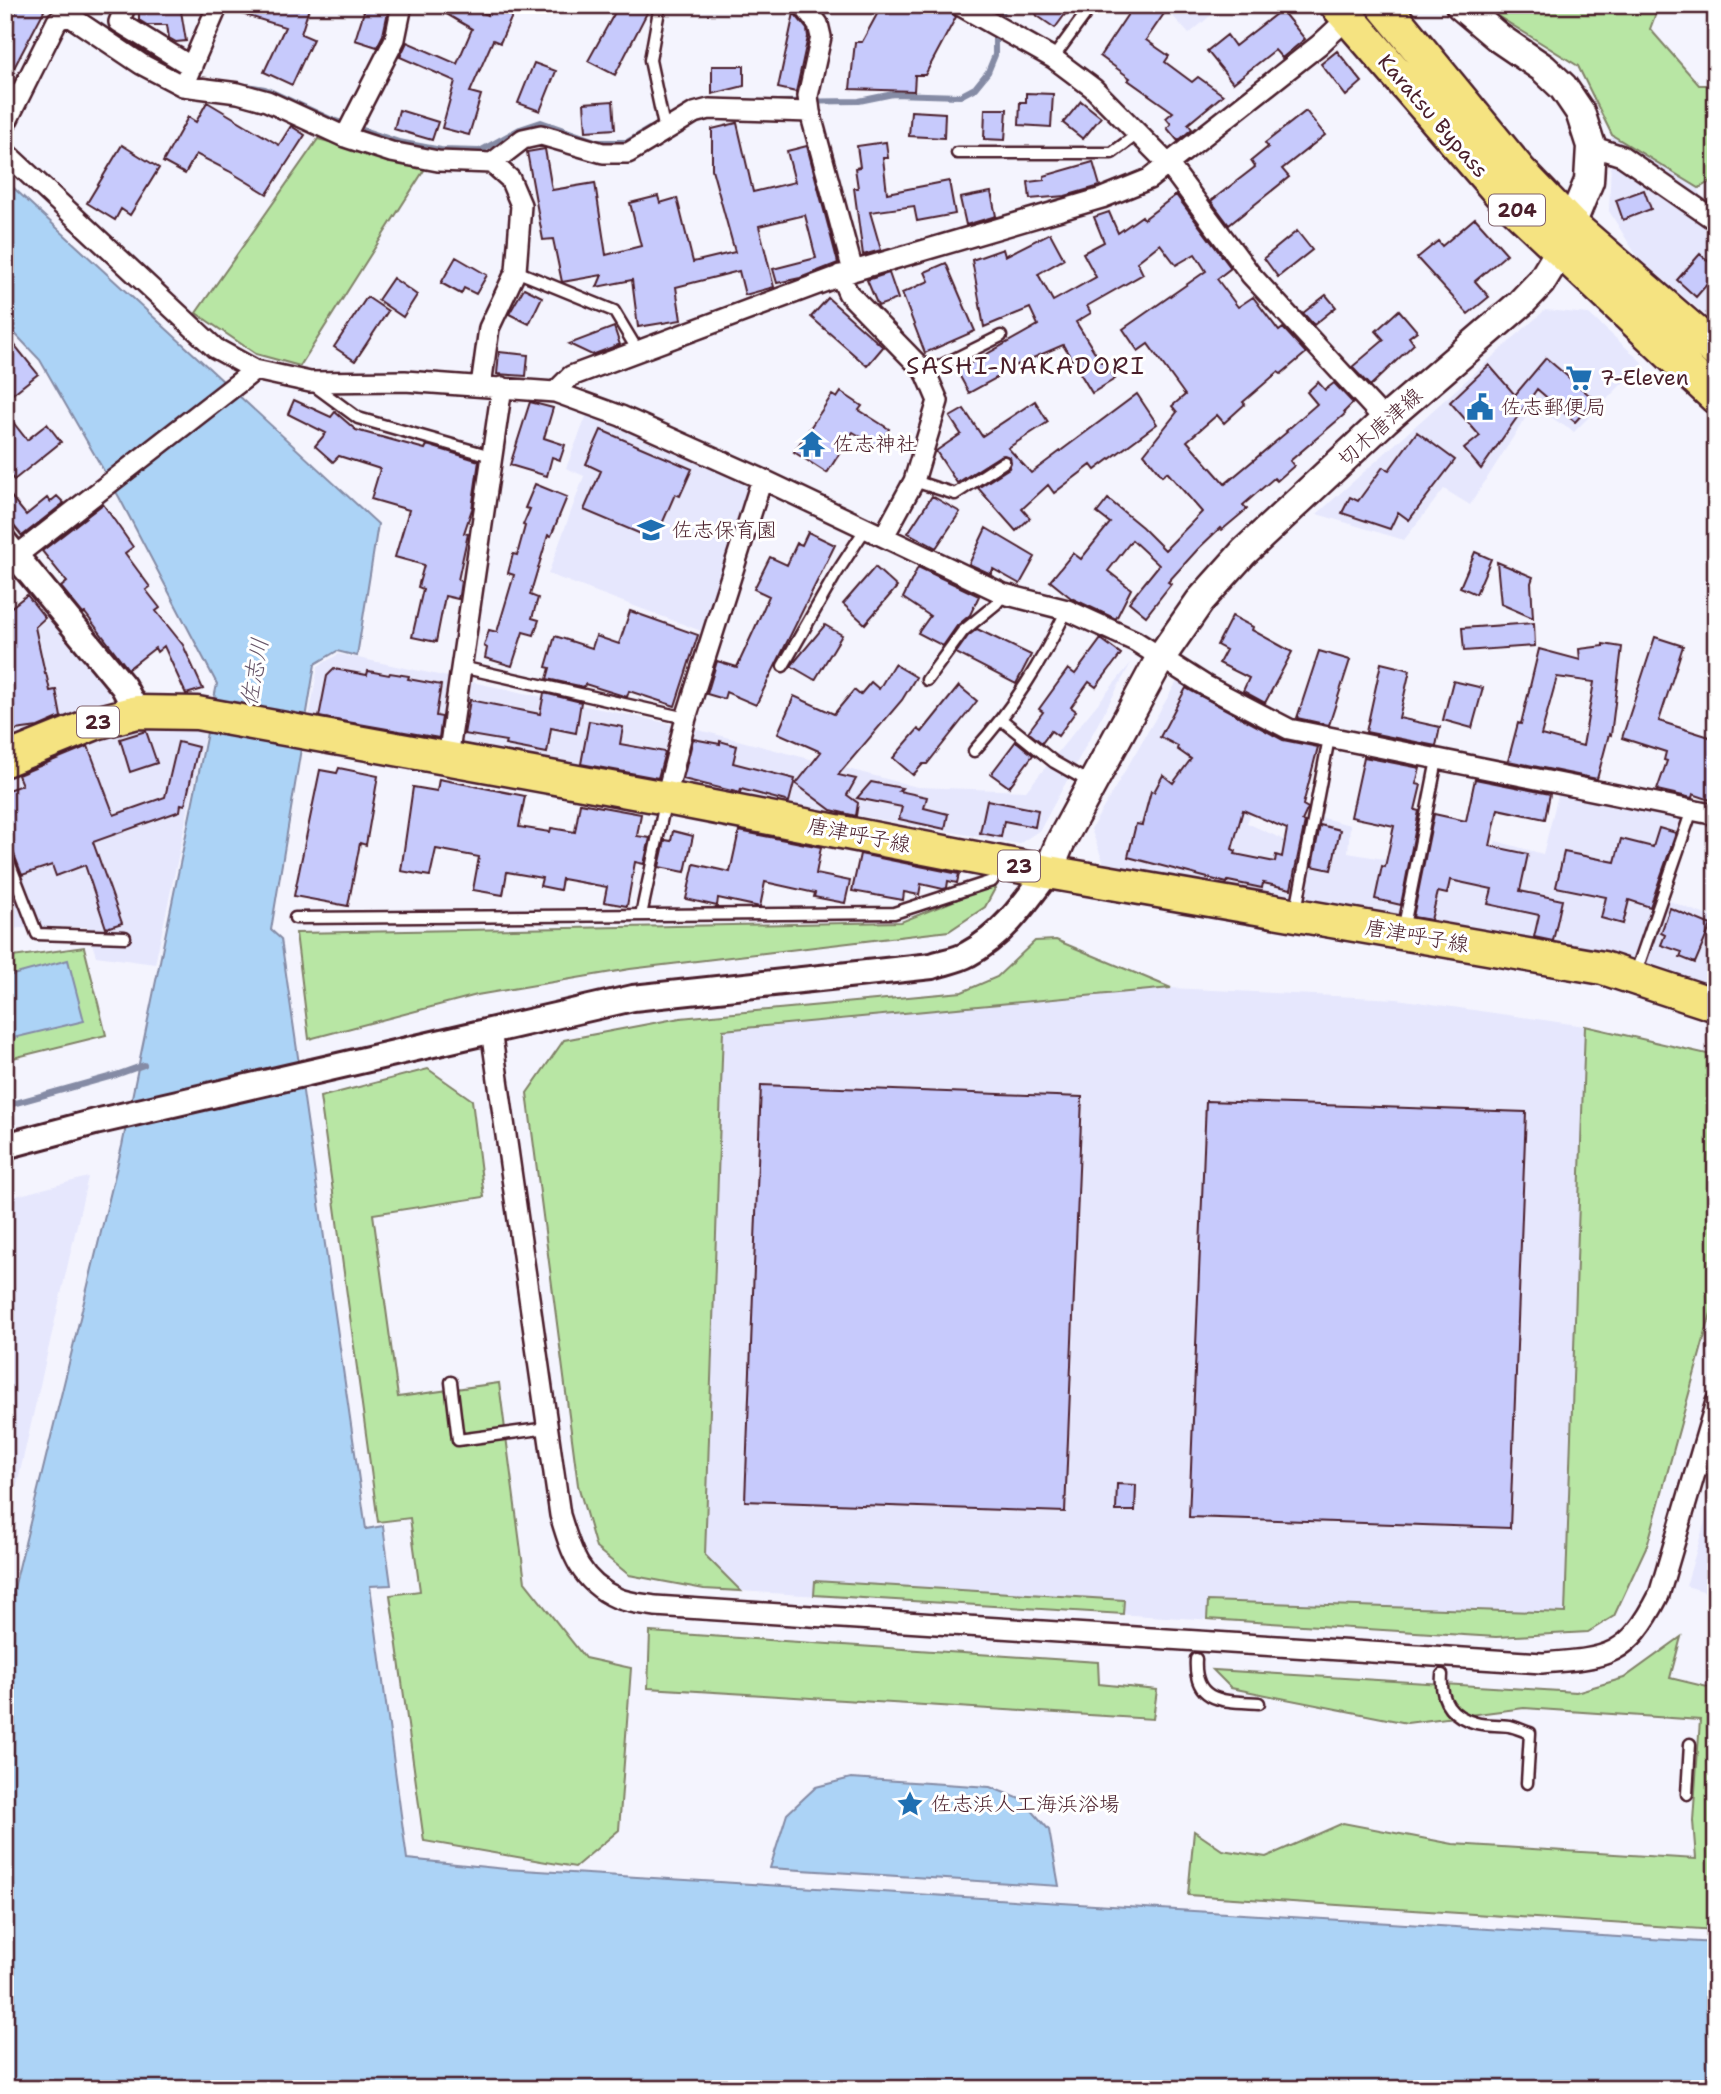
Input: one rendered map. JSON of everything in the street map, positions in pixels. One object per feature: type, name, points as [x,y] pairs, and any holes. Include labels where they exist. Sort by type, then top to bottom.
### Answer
[{"type":"highway","name":"Karatsu Bypass","points":[[1383,5],[1520,172],[1566,238],[1716,397]]},
{"type":"highway","name":"Karatsu Bypass","points":[[1343,12],[1502,195],[1566,238],[1716,351]]},
{"type":"main road","name":"切木唐津線","points":[[1048,872],[1060,843],[1161,657],[1200,601],[1244,552],[1385,420],[1521,303],[1541,282],[1566,238],[1589,181],[1591,146],[1580,112],[1563,87],[1543,68],[1499,38],[1460,5]]},
{"type":"main road","name":"唐津呼子線","points":[[5,760],[96,723],[137,712],[197,713],[666,798],[1048,872],[1603,968],[1716,1005]]},
{"type":"street","points":[[126,5],[119,22],[192,67]]},
{"type":"street","points":[[183,86],[218,5]]},
{"type":"street","points":[[345,137],[396,39],[402,5]]},
{"type":"street","points":[[803,5],[818,24],[821,37],[809,104],[847,273],[848,293],[926,373],[938,401],[914,481],[875,532]]},
{"type":"street","points":[[959,5],[1053,58],[1093,88],[1169,166],[1251,275],[1385,420]]},
{"type":"street","points":[[555,392],[571,376],[847,273],[1102,198],[1149,179],[1169,166],[1319,45],[1343,12]]},
{"type":"street","points":[[5,125],[57,21],[68,16],[141,64],[183,86],[238,93],[267,101],[345,137],[391,152],[438,161],[492,163],[510,179],[522,205],[516,271],[489,328],[481,386]]},
{"type":"street","points":[[492,163],[523,139],[541,135],[603,153],[628,153],[664,123],[709,108],[809,104]]},
{"type":"street","points":[[1591,146],[1622,156],[1716,221]]},
{"type":"street","points":[[5,152],[215,348],[256,370],[310,382],[405,380],[555,392],[621,416],[762,478],[1004,594],[1067,610],[1135,641],[1206,686],[1289,729],[1716,815]]},
{"type":"street","points":[[137,712],[123,686],[9,555],[95,494],[256,370]]},
{"type":"street","points":[[448,758],[502,387]]},
{"type":"street","points":[[666,798],[686,718],[762,478]]},
{"type":"street","points":[[5,1146],[95,1122],[633,998],[932,966],[966,956],[997,934],[1021,909],[1048,872]]},
{"type":"street","points":[[491,1030],[560,1515],[573,1557],[592,1583],[619,1599],[656,1606],[1542,1663],[1586,1660],[1609,1655],[1630,1640],[1645,1622],[1659,1595],[1716,1402]]},
{"type":"lane","points":[[660,5],[650,61],[664,123]]},
{"type":"lane","points":[[1053,58],[1091,5]]},
{"type":"lane","points":[[957,153],[1112,153],[1139,133]]},
{"type":"lane","points":[[516,271],[614,312],[638,351]]},
{"type":"lane","points":[[926,373],[1001,336]]},
{"type":"lane","points":[[310,382],[358,418],[491,456]]},
{"type":"lane","points":[[914,481],[955,494],[1004,461]]},
{"type":"lane","points":[[783,666],[834,577],[875,532]]},
{"type":"lane","points":[[926,680],[963,631],[1004,594]]},
{"type":"lane","points":[[974,751],[1002,720],[1042,661],[1067,610]]},
{"type":"lane","points":[[460,675],[686,718]]},
{"type":"lane","points":[[1002,720],[1054,762],[1092,784]]},
{"type":"lane","points":[[1295,914],[1329,738]]},
{"type":"lane","points":[[1403,933],[1437,760]]},
{"type":"lane","points":[[641,915],[666,798]]},
{"type":"lane","points":[[1634,978],[1692,810]]},
{"type":"lane","points":[[5,852],[37,934],[125,937]]},
{"type":"lane","points":[[295,918],[894,913],[992,881],[1004,863]]},
{"type":"lane","points":[[451,1382],[458,1440],[548,1428]]},
{"type":"lane","points":[[1196,1659],[1195,1674],[1201,1688],[1218,1700],[1259,1703]]},
{"type":"lane","points":[[1442,1675],[1441,1691],[1445,1703],[1459,1716],[1477,1724],[1511,1726],[1530,1733],[1527,1783]]},
{"type":"lane","points":[[1687,1794],[1690,1744]]},
{"type":"shaded area","points":[[1163,5],[1223,5],[1189,34]]},
{"type":"shaded area","points":[[1612,135],[1699,188],[1708,249],[1716,257],[1716,324],[1638,258],[1609,211]]},
{"type":"shaded area","points":[[1545,310],[1589,314],[1643,363],[1574,432],[1533,406],[1470,505],[1444,489],[1404,540],[1317,514]]},
{"type":"shaded area","name":"佐志保育園","points":[[588,412],[752,486],[704,632],[548,574],[584,476],[566,468]]},
{"type":"shaded area","points":[[52,616],[112,690],[104,706],[5,747],[5,650]]},
{"type":"shaded area","points":[[339,654],[695,729],[917,787],[1026,791],[1131,663],[1040,830],[1019,844],[309,719],[318,666]]},
{"type":"shaded area","points":[[1179,678],[1283,732],[1247,823],[1309,851],[1315,816],[1350,825],[1348,853],[1420,865],[1425,833],[1492,848],[1496,841],[1543,854],[1560,787],[1697,816],[1667,900],[1716,919],[1716,987],[1689,977],[1610,957],[1104,864],[1091,829]]},
{"type":"shaded area","points":[[144,722],[206,728],[155,964],[96,956],[87,927],[19,928],[5,931],[5,768]]},
{"type":"shaded area","points":[[1171,988],[1397,999],[1585,1026],[1565,1634],[1496,1637],[704,1589],[723,1030]]},
{"type":"shaded area","points":[[88,1177],[5,1537],[5,1199]]},
{"type":"shaded area","points":[[1716,1484],[1716,1595],[1686,1586]]},
{"type":"green space","points":[[1480,5],[1659,5],[1650,29],[1699,85],[1716,85],[1716,178],[1699,188],[1612,135],[1578,66]]},
{"type":"green space","points":[[318,139],[426,167],[300,366],[256,354],[196,313]]},
{"type":"green space","points":[[998,883],[985,907],[949,931],[630,969],[477,995],[309,1039],[296,933],[901,922]]},
{"type":"green space","points":[[1056,940],[1171,988],[723,1030],[705,1555],[741,1591],[704,1589],[629,1575],[596,1548],[578,1485],[527,1093],[564,1040],[680,1018],[962,992],[997,977],[1035,941]]},
{"type":"green space","points":[[84,947],[106,1035],[5,1060],[5,958]]},
{"type":"green space","points":[[1585,1026],[1716,1056],[1716,1295],[1648,1543],[1614,1616],[1588,1632],[1496,1637],[1207,1619],[1208,1601],[1565,1613]]},
{"type":"green space","points":[[428,1069],[472,1100],[484,1197],[373,1214],[398,1397],[499,1383],[525,1582],[585,1658],[631,1668],[619,1830],[575,1867],[424,1841],[390,1595],[420,1591],[410,1518],[378,1522],[320,1097]]},
{"type":"green space","points":[[815,1581],[1124,1600],[1123,1614],[814,1595]]},
{"type":"green space","points":[[650,1632],[1098,1662],[1099,1684],[1157,1690],[1153,1719],[648,1688]]},
{"type":"green space","points":[[1681,1637],[1670,1678],[1716,1689],[1716,1930],[1188,1895],[1194,1831],[1222,1850],[1266,1857],[1343,1823],[1453,1844],[1696,1859],[1693,1821],[1700,1720],[1524,1708],[1407,1723],[1231,1688],[1213,1670],[1576,1692],[1624,1678]]},
{"type":"water","name":"佐志川","points":[[5,180],[378,524],[357,656],[337,651],[315,664],[271,930],[281,939],[366,1529],[383,1526],[391,1585],[370,1586],[407,1859],[506,1869],[1716,1943],[1716,2089],[5,2089],[5,1625],[122,1146],[217,684],[119,497],[40,360],[5,323]]},
{"type":"water","points":[[68,960],[84,1021],[5,1040],[5,977]]},
{"type":"water","points":[[851,1778],[990,1787],[1023,1800],[1049,1830],[1059,1886],[770,1868],[787,1814],[816,1787]]},
{"type":"building","points":[[19,5],[47,5],[5,85],[5,31]]},
{"type":"building","points":[[139,5],[180,5],[186,41],[176,42],[169,38],[167,25],[147,25],[139,20]]},
{"type":"building","points":[[230,5],[310,5],[301,34],[313,39],[292,85],[264,72],[285,27],[229,10]]},
{"type":"building","points":[[366,5],[389,7],[383,35],[377,47],[355,40]]},
{"type":"building","points":[[431,5],[470,5],[487,15],[491,5],[517,5],[500,43],[493,40],[470,92],[481,95],[469,135],[442,128],[455,81],[400,57],[407,42],[457,64],[472,29]]},
{"type":"building","points":[[619,5],[651,5],[615,75],[588,61]]},
{"type":"building","points":[[882,5],[944,5],[956,17],[925,75],[915,75],[914,91],[850,89],[855,42],[862,42]]},
{"type":"building","points":[[1042,5],[1055,5],[1066,13],[1055,28],[1036,15]]},
{"type":"building","points":[[1134,5],[1170,5],[1146,40],[1169,56],[1165,62],[1192,82],[1198,77],[1223,95],[1188,124],[1192,129],[1178,141],[1167,128],[1171,124],[1166,118],[1173,112],[1100,56]]},
{"type":"building","points":[[1281,10],[1305,39],[1282,58],[1275,50],[1233,83],[1207,51],[1227,35],[1235,46]]},
{"type":"building","points":[[794,13],[807,29],[808,37],[796,92],[778,88]]},
{"type":"building","points":[[1337,51],[1362,82],[1346,96],[1321,64]]},
{"type":"building","points":[[534,63],[556,71],[540,111],[518,103]]},
{"type":"building","points":[[712,66],[744,66],[744,86],[712,94]]},
{"type":"building","points":[[1026,93],[1053,94],[1051,127],[1019,125],[1020,102],[1026,102]]},
{"type":"building","points":[[613,101],[615,129],[586,131],[584,103]]},
{"type":"building","points":[[1081,101],[1101,117],[1083,139],[1063,123]]},
{"type":"building","points":[[207,102],[279,145],[291,126],[305,135],[267,194],[196,154],[185,174],[163,162],[188,117],[196,122]]},
{"type":"building","points":[[985,109],[1007,109],[1005,140],[984,139]]},
{"type":"building","points":[[399,110],[438,122],[432,140],[394,129]]},
{"type":"building","points":[[911,111],[945,113],[944,138],[909,136]]},
{"type":"building","points":[[1306,111],[1325,135],[1282,169],[1289,177],[1229,225],[1211,201],[1255,167],[1251,161],[1268,147],[1265,143]]},
{"type":"building","points":[[737,123],[753,192],[795,182],[787,151],[807,146],[838,263],[800,278],[777,283],[773,269],[816,258],[805,215],[759,226],[774,287],[745,295],[739,271],[676,287],[681,320],[638,327],[632,280],[597,287],[602,275],[562,282],[553,239],[543,240],[527,152],[545,149],[552,190],[595,183],[606,255],[641,246],[630,203],[658,196],[660,203],[677,198],[693,262],[735,252],[712,169],[712,129]]},
{"type":"building","points":[[886,142],[888,158],[883,158],[887,193],[949,181],[955,214],[917,221],[914,206],[870,212],[881,250],[863,255],[854,188],[858,188],[855,168],[860,167],[857,146]]},
{"type":"building","points":[[122,145],[159,168],[130,215],[121,209],[115,220],[87,203]]},
{"type":"building","points":[[1093,162],[1100,186],[1065,196],[1030,199],[1028,182],[1044,180],[1044,176]]},
{"type":"building","points":[[1644,190],[1651,209],[1623,220],[1616,200]]},
{"type":"building","points":[[991,192],[996,216],[966,225],[960,198]]},
{"type":"building","points":[[1176,195],[1231,268],[1217,279],[1238,307],[1253,297],[1279,331],[1283,328],[1306,353],[1281,374],[1278,372],[1243,402],[1245,404],[1224,423],[1217,415],[1187,441],[1225,484],[1317,404],[1307,392],[1318,382],[1325,390],[1334,383],[1353,403],[1345,414],[1290,461],[1294,466],[1277,481],[1274,478],[1243,505],[1247,509],[1222,530],[1220,528],[1198,549],[1168,582],[1171,584],[1146,616],[1129,602],[1159,565],[1132,540],[1108,571],[1131,589],[1116,619],[1071,598],[1050,581],[1073,553],[1081,559],[1110,523],[1097,513],[1108,499],[1165,550],[1202,512],[1167,472],[1162,476],[1144,454],[1177,412],[1172,406],[1185,395],[1148,344],[1138,351],[1123,329],[1206,271],[1195,254],[1176,265],[1160,244],[1137,262],[1143,274],[1087,306],[1091,313],[1076,322],[1115,379],[1092,393],[1063,345],[998,373],[1000,376],[969,393],[957,371],[1038,325],[1030,308],[984,327],[972,260],[1003,249],[1005,256],[1050,233],[1064,259],[1038,274],[1053,301],[1096,277],[1083,253],[1104,242],[1094,217],[1109,212],[1118,233],[1142,216],[1144,219]]},
{"type":"building","points":[[1475,218],[1507,254],[1475,281],[1489,297],[1468,314],[1417,258],[1438,241],[1442,246]]},
{"type":"building","points":[[1297,231],[1312,250],[1278,277],[1264,258]]},
{"type":"building","points":[[1700,254],[1716,268],[1716,274],[1696,297],[1677,280]]},
{"type":"building","points":[[456,257],[487,275],[476,294],[464,288],[461,294],[441,283]]},
{"type":"building","points":[[946,263],[975,331],[925,353],[902,293],[929,281],[925,272]]},
{"type":"building","points":[[889,273],[898,299],[878,306],[867,280]]},
{"type":"building","points":[[393,278],[417,295],[403,317],[378,300]]},
{"type":"building","points":[[524,288],[542,297],[529,324],[509,314]]},
{"type":"building","points":[[1326,295],[1336,307],[1314,325],[1303,313]]},
{"type":"building","points":[[367,297],[388,311],[355,361],[334,347]]},
{"type":"building","points":[[828,298],[883,347],[867,366],[811,317]]},
{"type":"building","points":[[1399,310],[1417,331],[1409,337],[1414,344],[1370,386],[1352,367],[1384,340],[1376,331]]},
{"type":"building","points":[[614,327],[620,345],[592,355],[569,344]]},
{"type":"building","points":[[5,333],[38,374],[5,400]]},
{"type":"building","points":[[499,352],[528,355],[526,376],[497,374]]},
{"type":"building","points":[[1546,358],[1595,400],[1575,422],[1537,389],[1481,469],[1464,449],[1480,436],[1450,402],[1489,365],[1515,395]]},
{"type":"building","points":[[841,392],[862,406],[859,410],[889,429],[878,447],[853,432],[827,473],[794,452],[832,395],[837,398]]},
{"type":"building","points":[[1137,394],[1157,424],[1095,470],[1091,465],[1054,493],[1048,485],[1022,509],[1030,518],[1016,531],[978,488],[1009,468],[1010,457],[1000,456],[957,483],[936,451],[961,434],[950,417],[964,409],[982,436],[1035,401],[1048,422],[1008,448],[1031,473]]},
{"type":"building","points":[[294,400],[331,417],[335,412],[356,430],[425,449],[427,445],[479,461],[472,509],[464,533],[468,534],[458,580],[461,581],[459,595],[458,599],[445,596],[436,642],[412,637],[423,589],[418,587],[424,565],[395,557],[409,510],[371,499],[380,469],[339,456],[333,462],[315,446],[326,433],[288,414]]},
{"type":"building","points":[[530,402],[553,408],[544,438],[565,445],[560,460],[552,457],[547,476],[510,465]]},
{"type":"building","points":[[5,412],[27,440],[47,424],[61,442],[14,480],[5,470]]},
{"type":"building","points":[[601,430],[692,469],[680,496],[675,494],[655,540],[584,510],[601,471],[586,464]]},
{"type":"building","points":[[1417,432],[1455,460],[1409,520],[1398,512],[1390,529],[1342,513],[1350,497],[1358,501],[1383,467],[1389,470]]},
{"type":"building","points":[[535,484],[567,497],[551,536],[548,535],[530,595],[538,598],[532,618],[539,620],[534,635],[523,632],[512,666],[485,658],[487,648],[484,646],[489,630],[497,632],[514,575],[508,573],[513,554],[517,555],[525,526],[523,525],[530,509],[525,508]]},
{"type":"building","points":[[5,489],[26,515],[47,498],[50,502],[57,496],[64,503],[22,536],[5,515]]},
{"type":"building","points":[[932,496],[960,512],[936,548],[908,533]]},
{"type":"building","points":[[103,504],[133,547],[125,553],[150,587],[146,590],[160,608],[156,611],[183,645],[203,689],[186,694],[164,646],[157,652],[155,648],[128,669],[85,613],[83,614],[61,587],[67,582],[42,551]]},
{"type":"building","points":[[986,528],[1035,557],[1020,584],[993,569],[991,574],[969,564]]},
{"type":"building","points":[[808,532],[835,545],[756,705],[726,692],[724,699],[707,694],[717,661],[737,667],[769,596],[754,589],[770,557],[787,565],[797,543],[802,545]]},
{"type":"building","points":[[1475,552],[1491,559],[1476,594],[1460,587]]},
{"type":"building","points":[[1497,562],[1533,577],[1533,618],[1501,604]]},
{"type":"building","points":[[875,567],[897,587],[865,624],[843,604]]},
{"type":"building","points":[[918,567],[979,596],[970,615],[957,626],[943,646],[918,633],[930,616],[903,598]]},
{"type":"building","points":[[27,595],[45,618],[35,627],[50,691],[56,690],[61,717],[38,727],[8,731],[5,717],[5,612]]},
{"type":"building","points":[[630,611],[698,635],[675,706],[629,691],[627,697],[585,684],[584,687],[547,679],[550,668],[546,667],[555,636],[592,648],[596,636],[619,644]]},
{"type":"building","points":[[1232,616],[1292,652],[1265,703],[1243,691],[1249,678],[1219,663],[1226,650],[1217,645]]},
{"type":"building","points":[[1534,623],[1535,646],[1464,651],[1462,628]]},
{"type":"building","points":[[825,625],[842,635],[815,680],[791,666]]},
{"type":"building","points":[[977,629],[1031,655],[1016,684],[956,653],[968,636]]},
{"type":"building","points":[[1655,637],[1683,646],[1659,721],[1716,739],[1716,802],[1693,794],[1692,798],[1657,790],[1667,761],[1664,760],[1666,752],[1622,738]]},
{"type":"building","points":[[1101,639],[1121,654],[1096,687],[1089,682],[1071,707],[1076,711],[1058,736],[1051,731],[1042,743],[1028,732],[1043,712],[1039,709],[1068,669],[1075,674]]},
{"type":"building","points":[[1622,647],[1611,735],[1609,734],[1597,779],[1508,761],[1518,723],[1521,724],[1539,649],[1580,660],[1579,649]],"holes":[[[1557,677],[1594,682],[1583,746],[1541,735]]]},
{"type":"building","points":[[1319,651],[1350,660],[1329,725],[1297,718]]},
{"type":"building","points":[[1381,663],[1410,670],[1399,718],[1440,727],[1436,746],[1366,732]]},
{"type":"building","points":[[894,664],[916,677],[902,700],[838,775],[856,779],[847,795],[858,803],[856,816],[831,810],[796,784],[821,752],[778,733],[794,696],[834,714],[854,690],[860,695],[871,682],[879,689]]},
{"type":"building","points":[[334,669],[367,675],[368,671],[390,673],[441,685],[436,716],[442,717],[439,738],[319,717],[327,676]]},
{"type":"building","points":[[1453,681],[1483,688],[1472,728],[1443,720]]},
{"type":"building","points":[[959,686],[977,701],[927,764],[923,764],[913,775],[893,758],[918,729],[922,732]]},
{"type":"building","points":[[1186,688],[1283,740],[1318,747],[1303,805],[1308,808],[1302,821],[1305,822],[1291,889],[1263,883],[1262,888],[1228,881],[1227,883],[1128,857],[1136,824],[1142,825],[1151,791],[1154,792],[1163,775],[1173,783],[1191,759],[1177,749],[1178,746],[1160,737]],"holes":[[[1243,810],[1287,829],[1282,857],[1276,855],[1275,862],[1235,854],[1236,851],[1232,849]]]},
{"type":"building","points":[[544,693],[581,702],[576,733],[551,728],[547,753],[505,745],[506,741],[464,734],[470,700],[540,714]]},
{"type":"building","points":[[589,721],[623,727],[620,744],[665,752],[658,778],[581,764]]},
{"type":"building","points":[[146,731],[157,763],[130,772],[120,739]]},
{"type":"building","points":[[693,739],[720,744],[720,741],[737,746],[733,763],[795,779],[789,802],[741,789],[740,793],[683,779]]},
{"type":"building","points":[[1016,741],[1033,755],[1009,787],[991,774]]},
{"type":"building","points":[[178,742],[198,747],[185,805],[181,804],[180,811],[93,842],[122,923],[106,928],[85,865],[56,876],[52,865],[22,875],[12,849],[5,845],[5,791],[22,785],[18,775],[88,746],[114,815],[165,797]]},
{"type":"building","points":[[1364,757],[1420,768],[1416,784],[1421,785],[1415,810],[1419,811],[1401,905],[1375,899],[1394,826],[1351,817]]},
{"type":"building","points":[[339,768],[378,776],[366,845],[360,843],[348,906],[294,896],[320,770],[337,773]]},
{"type":"building","points":[[439,779],[525,796],[519,827],[550,832],[551,828],[575,832],[580,803],[641,814],[637,836],[650,838],[644,864],[635,862],[627,906],[604,902],[607,887],[562,879],[560,890],[540,886],[542,878],[507,872],[503,895],[473,890],[479,857],[436,849],[430,876],[401,871],[413,787],[437,791]]},
{"type":"building","points":[[1475,779],[1550,794],[1545,819],[1498,809],[1490,846],[1528,854],[1520,891],[1562,900],[1553,941],[1534,937],[1539,915],[1488,904],[1492,889],[1450,880],[1447,894],[1438,892],[1431,920],[1413,917],[1434,814],[1466,821]]},
{"type":"building","points":[[871,782],[902,788],[899,791],[927,797],[924,808],[948,814],[945,829],[899,819],[902,807],[857,798]]},
{"type":"building","points":[[987,800],[1038,810],[1035,827],[1004,821],[1001,837],[980,833]]},
{"type":"building","points":[[1320,825],[1340,830],[1331,870],[1312,866]]},
{"type":"building","points":[[1659,828],[1676,833],[1650,907],[1629,900],[1623,924],[1601,918],[1606,897],[1556,887],[1564,852],[1615,862],[1621,839],[1653,847]]},
{"type":"building","points":[[673,831],[693,836],[685,872],[659,867],[665,840],[671,841]]},
{"type":"building","points":[[739,831],[821,847],[816,874],[850,881],[845,903],[765,882],[760,907],[718,898],[717,906],[686,899],[694,864],[730,872]]},
{"type":"building","points":[[860,854],[959,874],[957,883],[948,881],[947,888],[943,889],[921,884],[919,895],[904,892],[903,900],[852,891]]},
{"type":"building","points":[[1670,908],[1711,925],[1695,963],[1680,957],[1682,952],[1661,945],[1665,935],[1661,933]]},
{"type":"building","points":[[761,1085],[1082,1097],[1065,1512],[745,1501]]},
{"type":"building","points":[[1206,1101],[1526,1112],[1510,1528],[1189,1517]]},
{"type":"building","points":[[1117,1484],[1136,1485],[1135,1511],[1116,1511]]},
{"type":"waterway","points":[[58,9],[59,5]]},
{"type":"waterway","points":[[776,102],[859,101],[893,94],[960,96],[975,88],[988,72],[995,55],[995,30],[1005,5]]},
{"type":"waterway","points":[[83,15],[181,75]]},
{"type":"waterway","points":[[247,86],[265,89],[330,119],[399,142],[441,150],[480,151],[520,129],[541,122],[598,142],[627,142],[649,129]]},
{"type":"waterway","points":[[5,1106],[144,1065]]},
{"type":"place","name":"7-Eleven","points":[[1579,378]]},
{"type":"place","name":"佐志郵便局","points":[[1480,407]]},
{"type":"place","name":"佐志神社","points":[[812,444]]},
{"type":"place","name":"佐志保育園","points":[[651,530]]},
{"type":"place","name":"佐志浜人工海浜浴場","points":[[910,1804]]},
{"type":"district","name":"SASHI-NAKADORI","points":[[1026,366]]}]
